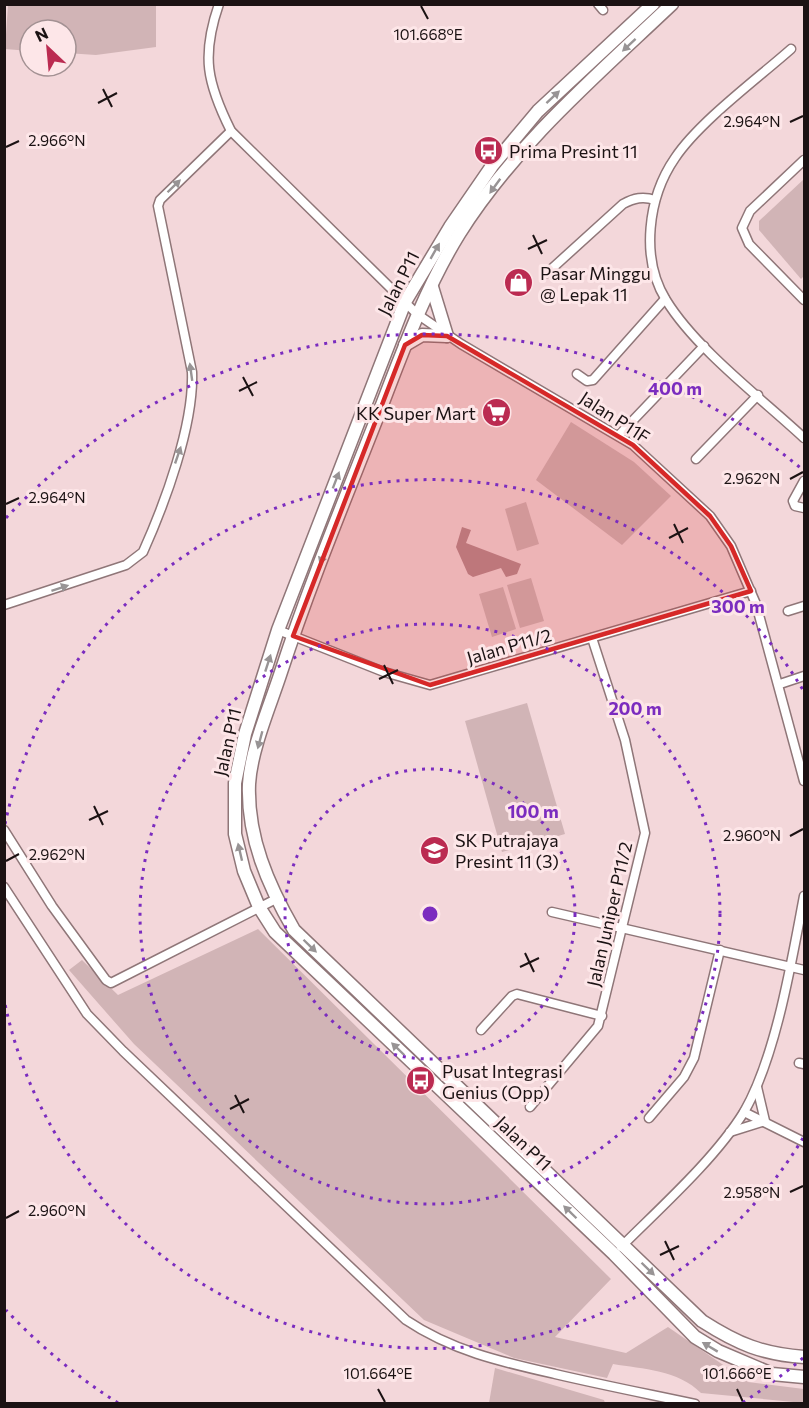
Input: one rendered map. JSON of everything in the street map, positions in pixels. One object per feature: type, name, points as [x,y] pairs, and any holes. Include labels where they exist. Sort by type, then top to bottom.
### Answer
[{"type":"main road","name":"Jalan P11","points":[[653,4],[538,111],[492,166],[450,227],[405,302],[278,630],[244,734],[235,783],[236,834],[244,871],[259,908],[275,932],[618,1250],[702,1321],[723,1335],[745,1347],[778,1355],[804,1357]]},
{"type":"main road","name":"Jalan P11","points":[[672,4],[548,122],[503,174],[459,234],[417,314],[293,636],[259,741],[249,784],[255,841],[263,870],[294,930],[618,1250],[694,1337],[718,1351],[772,1374],[804,1377]]},
{"type":"main road","points":[[405,345],[422,335],[447,336],[432,287]]},
{"type":"street","name":"Jalan P11F","points":[[219,4],[207,54],[209,81],[214,98],[231,131],[417,314],[447,336],[619,435],[633,445],[710,516],[731,546],[751,591],[780,684],[804,781]]},
{"type":"street","points":[[791,49],[694,135],[674,158],[652,213],[650,245],[654,270],[665,299],[704,346],[803,433]]},
{"type":"street","points":[[4,605],[126,565],[143,552],[187,430],[192,388],[192,372],[158,206],[160,200],[231,131]]},
{"type":"street","points":[[803,296],[749,244],[742,228],[750,211],[804,160]]},
{"type":"street","points":[[547,273],[623,204],[633,198],[646,197],[656,200]]},
{"type":"street","points":[[577,374],[587,381],[593,380],[665,299]]},
{"type":"street","points":[[619,435],[704,346]]},
{"type":"street","points":[[696,459],[758,395]]},
{"type":"street","points":[[804,482],[793,501],[795,506],[804,508]]},
{"type":"street","name":"Jalan P11/2","points":[[278,630],[384,672],[430,685],[751,591]]},
{"type":"street","points":[[788,611],[804,606]]},
{"type":"street","name":"Jalan Juniper P11/2","points":[[531,1107],[593,1035],[602,1016],[645,833],[625,740],[592,638]]},
{"type":"street","points":[[780,684],[804,676]]},
{"type":"street","points":[[4,830],[52,906],[106,980],[111,983],[276,899]]},
{"type":"street","points":[[4,887],[87,1014],[406,1320],[443,1342],[475,1354],[694,1404]]},
{"type":"street","points":[[618,1250],[661,1209],[730,1132],[744,1112],[757,1087],[777,1022],[804,896]]},
{"type":"street","points":[[552,912],[804,970]]},
{"type":"street","points":[[649,1118],[684,1077],[694,1058],[720,950]]},
{"type":"street","points":[[480,1030],[512,996],[517,994],[602,1016]]},
{"type":"street","points":[[757,1087],[765,1121]]},
{"type":"street","points":[[744,1112],[804,1142]]},
{"type":"street","points":[[730,1132],[765,1121]]},
{"type":"highlighted area","points":[[422,335],[447,336],[633,445],[710,516],[731,546],[751,591],[430,685],[293,636],[405,345]]},
{"type":"shaded area","points":[[8,5],[156,5],[156,47],[96,55],[78,54],[78,18],[18,18],[18,50],[5,49]]},
{"type":"shaded area","points":[[804,179],[804,276],[801,279],[759,230],[759,221]]},
{"type":"shaded area","points":[[571,422],[634,462],[671,496],[622,545],[536,480]]},
{"type":"shaded area","points":[[526,502],[539,544],[517,551],[505,509]]},
{"type":"shaded area","points":[[462,527],[471,530],[466,543],[521,564],[517,574],[506,577],[501,568],[473,577],[468,574],[456,547]]},
{"type":"shaded area","points":[[531,578],[544,621],[520,628],[507,585]]},
{"type":"shaded area","points":[[503,587],[516,629],[492,637],[479,594]]},
{"type":"shaded area","points":[[527,703],[565,834],[502,852],[465,721]]},
{"type":"shaded area","points":[[258,929],[611,1279],[555,1337],[626,1353],[668,1327],[748,1382],[804,1389],[804,1403],[701,1393],[682,1379],[636,1367],[613,1364],[607,1378],[514,1358],[424,1320],[134,1044],[69,970],[82,960],[118,995]]},
{"type":"shaded area","points":[[495,1368],[604,1400],[605,1403],[489,1403]]},
{"type":"place","name":"Prima Presint 11","points":[[488,151]]},
{"type":"place","name":"Pasar Minggu @ Lepak 11","points":[[519,283]]},
{"type":"place","name":"KK Super Mart","points":[[497,413]]},
{"type":"place","name":"SK Putrajaya Presint 11 (3)","points":[[434,850]]},
{"type":"place","name":"Pusat Integrasi Genius (Opp)","points":[[421,1081]]}]
